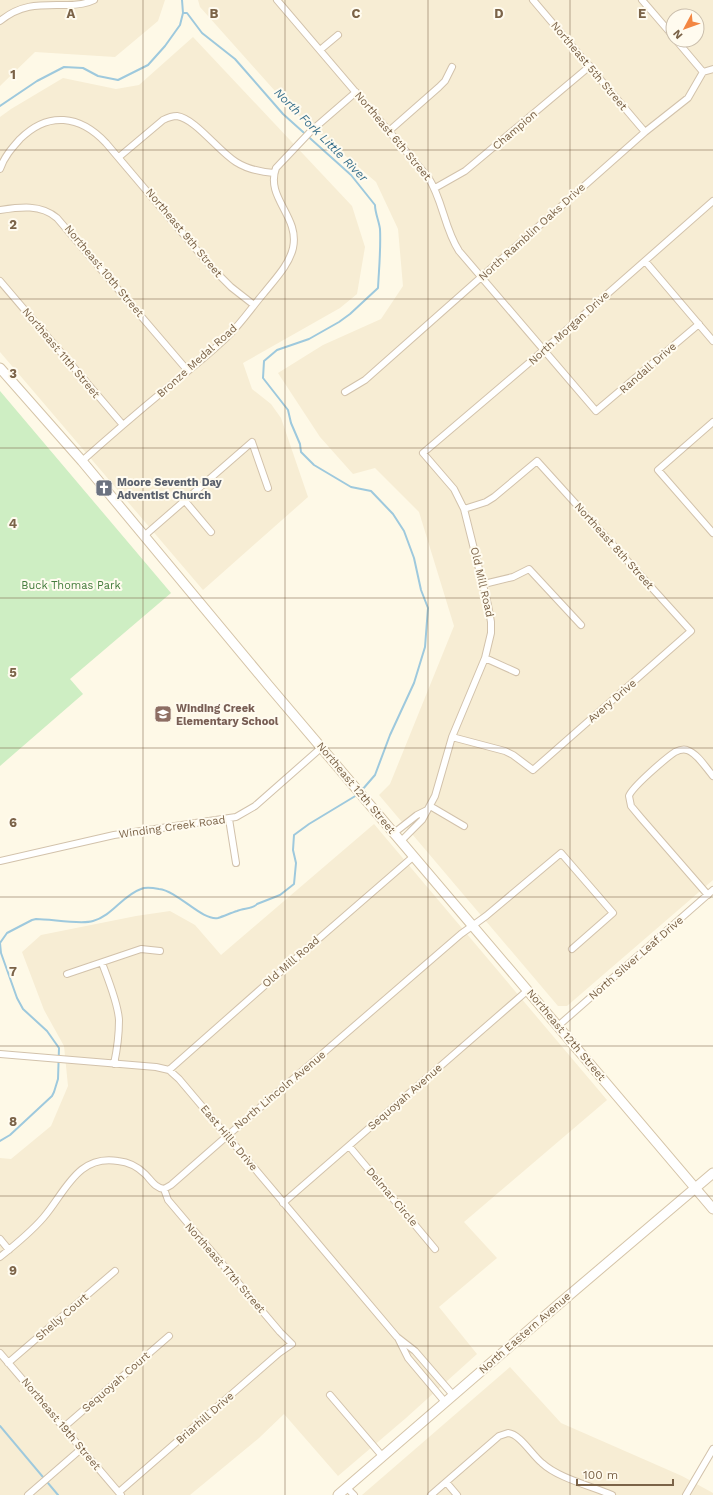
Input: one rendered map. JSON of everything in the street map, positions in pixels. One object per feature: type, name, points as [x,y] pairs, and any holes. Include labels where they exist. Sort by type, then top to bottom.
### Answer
[{"type":"street","points":[[0,21],[16,10],[33,5],[82,4],[94,0]]},
{"type":"street","name":"Northeast 6th Street","points":[[277,0],[414,160],[435,188],[449,233],[454,243],[467,261],[596,411]]},
{"type":"street","name":"Northeast 5th Street","points":[[533,0],[645,132]]},
{"type":"street","points":[[642,0],[665,27]]},
{"type":"street","points":[[320,50],[338,35]]},
{"type":"street","points":[[683,48],[703,72],[713,69]]},
{"type":"street","name":"Champion","points":[[435,188],[465,171],[477,162],[590,66]]},
{"type":"street","points":[[389,131],[445,81],[452,67]]},
{"type":"street","name":"North Ramblin Oaks Drive","points":[[345,392],[365,380],[482,278],[645,132],[688,98],[703,72]]},
{"type":"street","points":[[119,157],[163,120],[178,116],[189,121],[214,145],[237,163],[255,170],[274,173],[276,168],[311,131],[356,92]]},
{"type":"street","name":"Northeast 9th Street","points":[[0,169],[10,150],[23,136],[41,124],[56,119],[70,120],[87,126],[97,133],[119,157],[212,268],[231,287],[254,305]]},
{"type":"street","name":"Bronze Medal Road","points":[[82,461],[228,336],[283,268],[294,247],[294,237],[292,224],[274,188],[274,173]]},
{"type":"street","points":[[711,203],[713,211]]},
{"type":"street","name":"North Morgan Drive","points":[[423,453],[530,362],[711,203]]},
{"type":"street","name":"Northeast 10th Street","points":[[0,210],[37,208],[45,210],[57,218],[188,371]]},
{"type":"street","points":[[645,260],[713,341]]},
{"type":"street","name":"Northeast 11th Street","points":[[0,281],[123,425]]},
{"type":"street","name":"Randall Drive","points":[[596,411],[699,324]]},
{"type":"street","name":"Northeast 12th Street","points":[[0,368],[82,461],[394,833],[713,1209]]},
{"type":"street","points":[[713,422],[658,470],[713,533]]},
{"type":"street","points":[[144,536],[252,442],[268,488]]},
{"type":"street","name":"Old Mill Road","points":[[401,841],[422,820],[429,808],[439,784],[452,737],[485,658],[491,633],[491,622],[484,584],[464,509],[454,489],[423,453]]},
{"type":"street","name":"Northeast 8th Street","points":[[464,509],[486,502],[494,497],[537,460],[691,632]]},
{"type":"street","points":[[185,501],[211,532]]},
{"type":"street","points":[[484,584],[513,577],[529,569],[581,625]]},
{"type":"street","name":"Avery Drive","points":[[452,737],[505,751],[533,770],[691,632]]},
{"type":"street","points":[[485,658],[516,672]]},
{"type":"street","name":"Winding Creek Road","points":[[0,861],[114,835],[181,824],[228,819],[241,815],[255,806],[322,747]]},
{"type":"street","points":[[708,895],[641,818],[629,802],[630,794],[634,787],[671,755],[685,749],[694,754],[713,776]]},
{"type":"street","points":[[394,833],[417,815],[429,808],[464,826]]},
{"type":"street","points":[[228,819],[236,863]]},
{"type":"street","name":"North Lincoln Avenue","points":[[164,1189],[172,1185],[461,934],[486,916],[561,853],[613,913],[572,949]]},
{"type":"street","name":"Old Mill Road","points":[[169,1070],[263,986],[414,856]]},
{"type":"street","name":"North Silver Leaf Drive","points":[[558,1026],[713,890]]},
{"type":"street","points":[[67,974],[141,949],[160,951]]},
{"type":"street","points":[[102,963],[117,1009],[119,1020],[114,1064]]},
{"type":"street","name":"Sequoyah Avenue","points":[[283,1203],[528,990]]},
{"type":"street","points":[[0,1054],[156,1067],[169,1070]]},
{"type":"street","name":"East Hills Drive","points":[[169,1070],[179,1079],[397,1337],[415,1351],[454,1395]]},
{"type":"street","name":"Delmar Circle","points":[[348,1146],[435,1249]]},
{"type":"street","points":[[0,1257],[44,1218],[76,1174],[84,1167],[91,1164],[106,1160],[126,1163],[141,1171],[158,1188],[164,1189]]},
{"type":"street","name":"North Eastern Avenue","points":[[339,1495],[445,1402],[713,1173]]},
{"type":"street","name":"Northeast 17th Street","points":[[164,1189],[168,1200],[280,1332],[292,1344]]},
{"type":"street","points":[[0,1239],[9,1250]]},
{"type":"street","name":"Shelly Court","points":[[8,1363],[115,1271]]},
{"type":"street","name":"Sequoyah Court","points":[[64,1427],[169,1336]]},
{"type":"street","name":"East Hills Drive","points":[[397,1337],[408,1358],[445,1402]]},
{"type":"street","name":"Briarhill Drive","points":[[120,1493],[292,1344]]},
{"type":"street","name":"Northeast 19th Street","points":[[0,1353],[120,1493]]},
{"type":"street","points":[[330,1395],[383,1457]]},
{"type":"street","points":[[431,1495],[503,1434],[508,1433],[514,1434],[539,1461],[548,1468],[612,1495]]},
{"type":"street","points":[[28,1495],[81,1449]]},
{"type":"street","points":[[686,1495],[713,1449]]},
{"type":"street","points":[[446,1482],[457,1495]]},
{"type":"street","points":[[347,1488],[354,1495]]},
{"type":"shaded area","points":[[0,0],[165,0],[158,21],[115,57],[35,52],[0,86]]},
{"type":"shaded area","points":[[198,0],[713,0],[713,880],[567,1006],[558,1006],[379,795],[390,784],[454,626],[419,512],[375,468],[353,474],[320,437],[278,373],[323,345],[381,319],[403,286],[398,229],[376,182],[292,110],[200,7]]},
{"type":"shaded area","points":[[193,37],[352,206],[365,247],[357,294],[340,308],[243,363],[252,389],[271,404],[281,418],[308,497],[203,590],[0,352],[0,117],[63,78],[116,89],[139,85]]},
{"type":"shaded area","points":[[374,824],[607,1100],[464,1222],[497,1258],[439,1307],[477,1354],[406,1418],[338,1476],[284,1414],[259,1438],[190,1495],[0,1495],[0,1158],[11,1159],[51,1126],[68,1086],[64,1046],[44,1010],[22,952],[41,935],[136,916],[170,911],[195,925],[221,955]]},
{"type":"shaded area","points":[[510,1367],[561,1423],[682,1476],[713,1493],[713,1495],[362,1495]]},
{"type":"green space","name":"Buck Thomas Park","points":[[0,391],[171,593],[70,679],[83,694],[0,766]]},
{"type":"waterway","points":[[0,106],[37,81],[64,67],[83,68],[98,76],[118,80],[148,65],[165,46],[180,25],[183,13],[182,0]]},
{"type":"waterway","name":"North Fork Little River","points":[[183,13],[187,13],[202,33],[235,59],[283,114],[351,175],[375,205],[380,229],[378,288],[339,322],[309,339],[277,350],[264,361],[263,378],[288,410],[291,423],[300,444],[301,452],[314,465],[351,487],[371,491],[393,514],[404,531],[414,558],[421,590],[428,608],[425,647],[414,683],[390,735],[375,775],[362,790]]},
{"type":"waterway","name":"North Fork Little River","points":[[0,1141],[10,1135],[52,1096],[58,1079],[59,1048],[47,1031],[23,1009],[17,998],[1,953],[0,943],[7,933],[36,919],[74,922],[93,921],[106,915],[135,892],[145,888],[155,888],[166,891],[197,911],[212,918],[218,918],[239,910],[253,907],[280,895],[294,884],[296,863],[293,850],[294,835],[309,824],[357,795]]},
{"type":"waterway","points":[[0,1426],[58,1495]]},
{"type":"place","name":"Moore Seventh Day Adventist Church","points":[[104,488]]},
{"type":"place","name":"Winding Creek Elementary School","points":[[163,714]]}]
